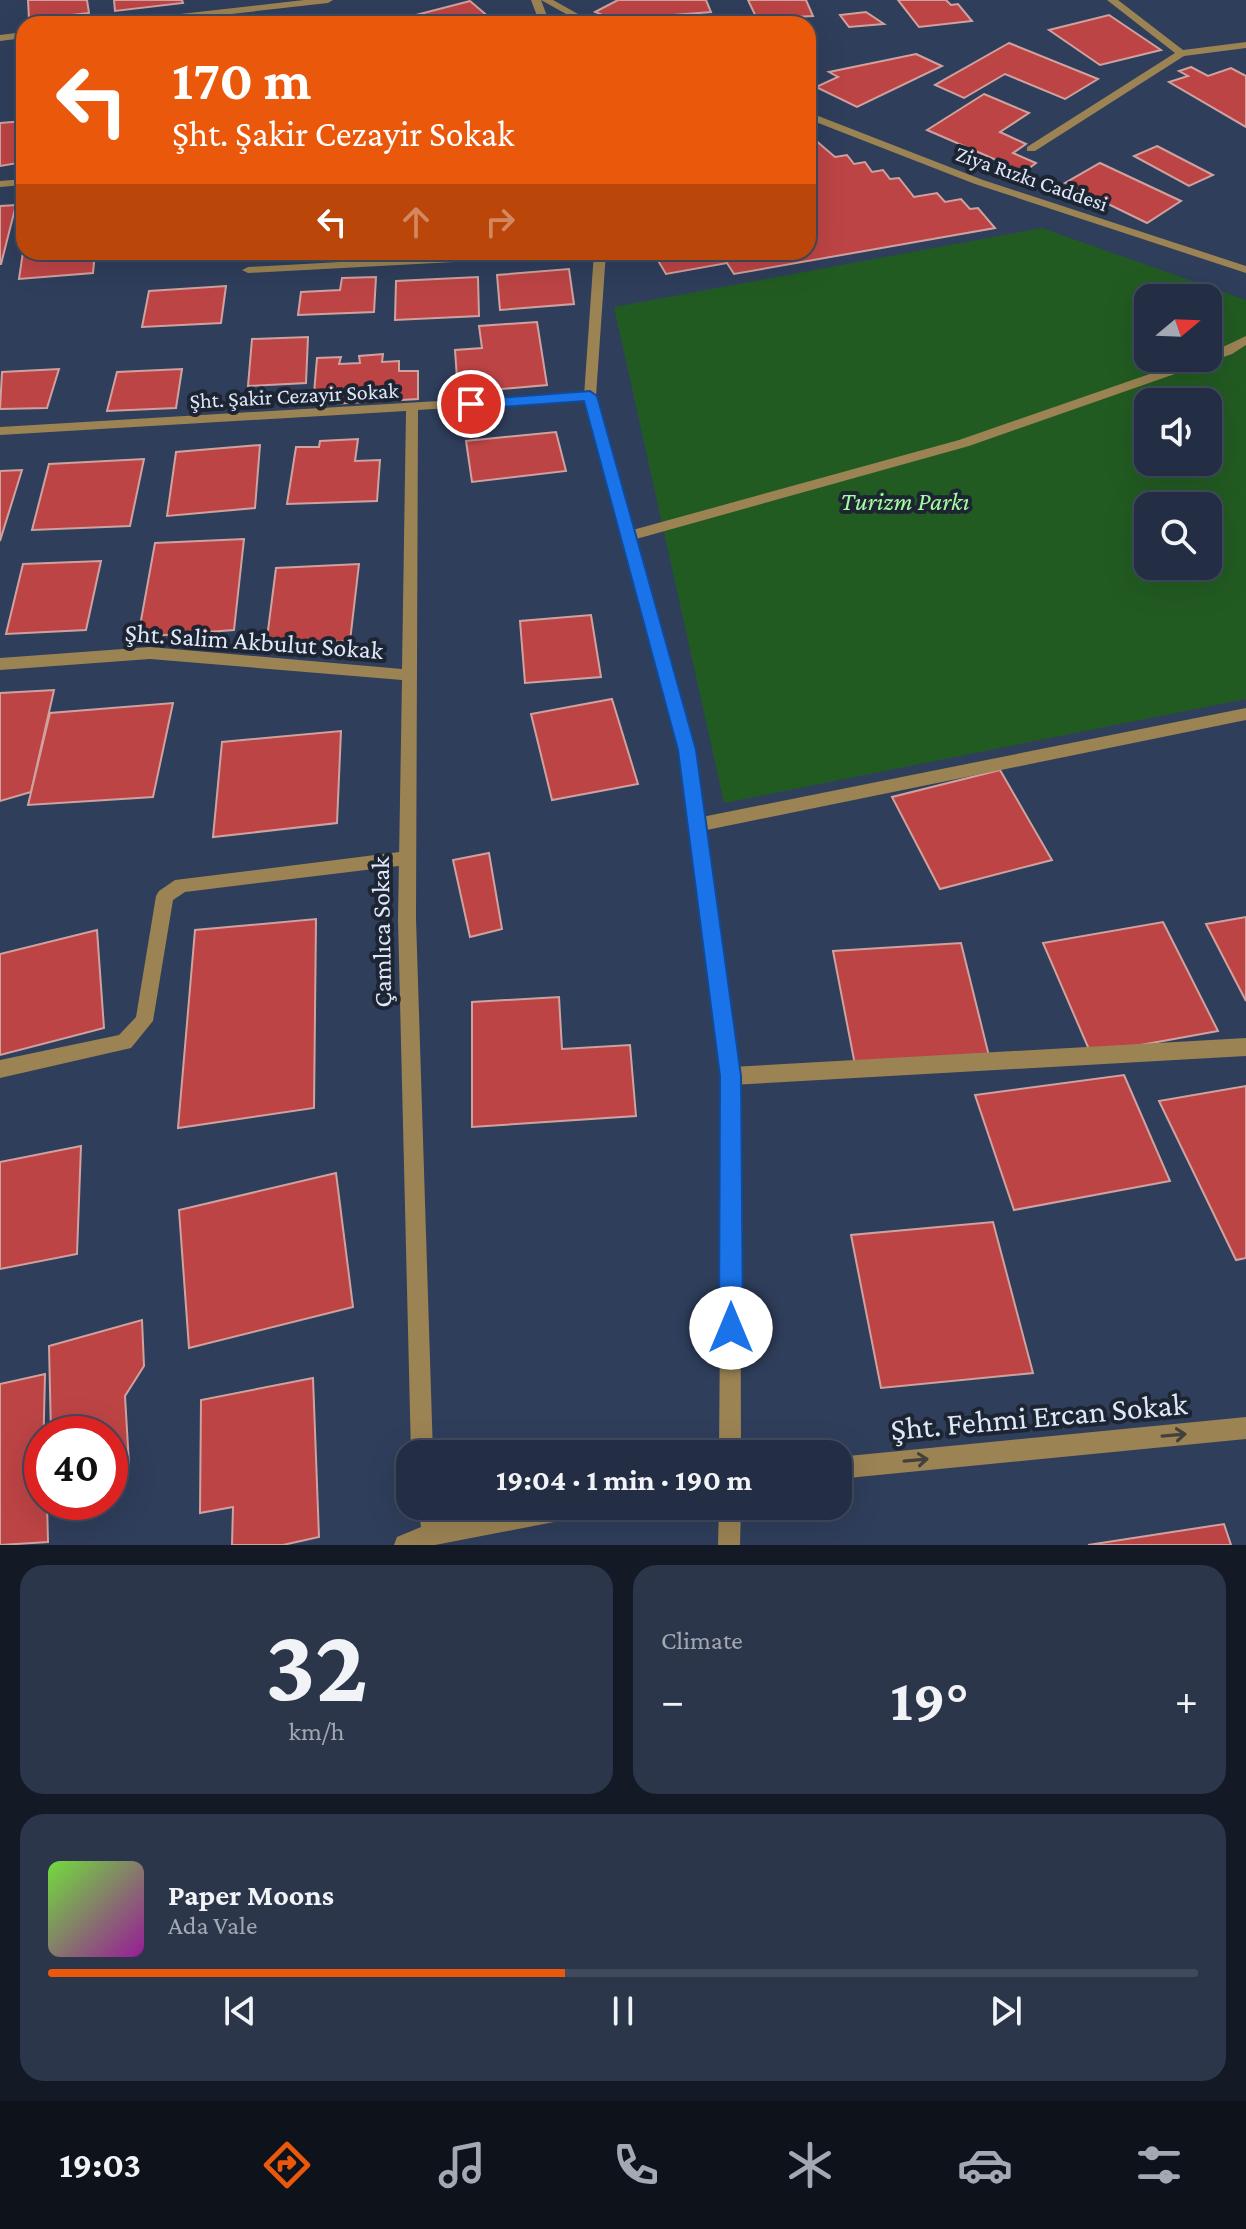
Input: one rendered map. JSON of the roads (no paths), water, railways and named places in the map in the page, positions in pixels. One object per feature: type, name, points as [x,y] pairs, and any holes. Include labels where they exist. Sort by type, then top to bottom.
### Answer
[{"type":"street","points":[[188,16],[328,0]]},
{"type":"street","points":[[546,0],[576,16]]},
{"type":"street","points":[[1112,0],[1181,53]]},
{"type":"street","points":[[1031,149],[1181,53],[1246,45]]},
{"type":"street","name":"Ziya Rızkı Caddesi","points":[[816,118],[979,182],[1246,270]]},
{"type":"street","points":[[248,270],[435,260]]},
{"type":"street","points":[[599,260],[590,396],[687,750],[731,1076],[730,1440]]},
{"type":"street","points":[[629,536],[964,443],[1228,351],[1246,340]]},
{"type":"street","name":"Şht. Şakir Cezayir Sokak","points":[[0,431],[590,396]]},
{"type":"street","name":"Çamlıca Sokak","points":[[412,408],[407,858],[422,1440]]},
{"type":"street","name":"Şht. Salim Akbulut Sokak","points":[[0,664],[150,653],[409,675]]},
{"type":"street","points":[[697,825],[1246,714]]},
{"type":"street","points":[[0,1069],[124,1042],[144,1021],[165,896],[181,885],[407,858]]},
{"type":"street","points":[[731,1076],[1246,1047]]},
{"type":"street","name":"Şht. Fehmi Ercan Sokak","points":[[852,1467],[1246,1428]]},
{"type":"street","points":[[431,1520],[433,1534]]},
{"type":"street","points":[[405,1545],[433,1534],[506,1520]]},
{"type":"street","points":[[729,1545],[730,1520]]},
{"type":"park label","name":"Turizm Parkı","points":[[905,501]]}]
